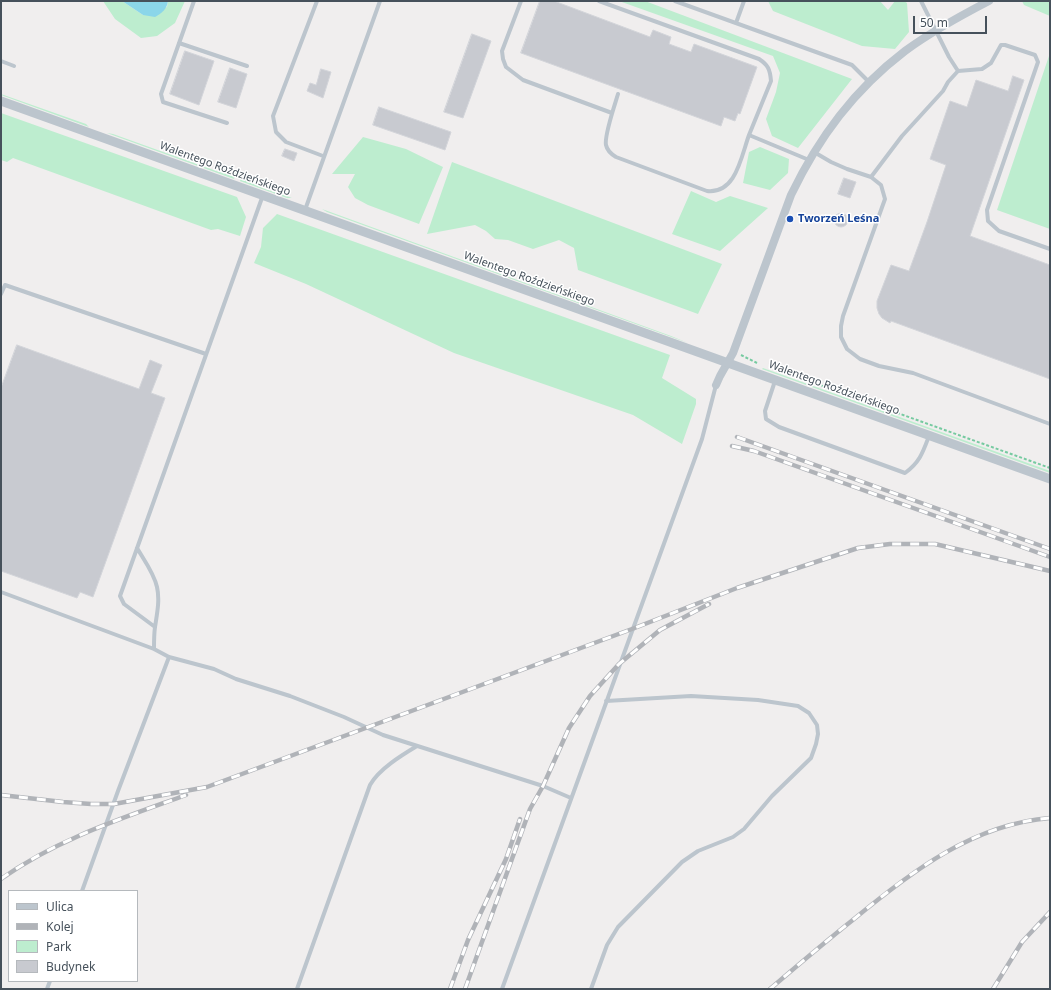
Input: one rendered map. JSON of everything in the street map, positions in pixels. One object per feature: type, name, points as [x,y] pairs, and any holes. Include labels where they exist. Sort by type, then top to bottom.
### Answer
[{"type":"street","points":[[716,385],[733,353],[791,195],[809,160],[834,122],[869,82],[906,51],[936,30],[989,1]]},
{"type":"street","name":"Walentego Roździeńskiego","points":[[1,100],[1050,479]]},
{"type":"lane","points":[[194,1],[161,94],[163,102],[227,122]]},
{"type":"lane","points":[[316,1],[273,116],[276,132],[286,142],[323,156]]},
{"type":"lane","points":[[305,210],[379,1]]},
{"type":"lane","points":[[521,1],[502,51],[506,67],[522,80],[612,112]]},
{"type":"lane","points":[[599,1],[759,59],[767,64],[771,81],[734,177],[729,184],[714,192],[707,191],[616,157],[610,153],[605,144],[612,112],[618,94]]},
{"type":"lane","points":[[675,1],[852,65],[869,82]]},
{"type":"lane","points":[[736,23],[744,1]]},
{"type":"lane","points":[[921,1],[958,72]]},
{"type":"lane","points":[[179,43],[247,66]]},
{"type":"lane","points":[[871,177],[902,136],[943,91],[948,82],[958,72],[982,69],[991,63],[1001,45],[1006,45],[1035,55],[1038,58],[1038,62],[987,210],[988,221],[999,231],[1050,249]]},
{"type":"lane","points":[[1,61],[14,66]]},
{"type":"lane","points":[[749,135],[809,160]]},
{"type":"lane","points":[[814,152],[831,162],[871,177],[881,185],[884,199],[843,316],[841,337],[847,349],[860,360],[879,366],[913,373],[1050,424]]},
{"type":"lane","points":[[155,627],[124,604],[120,596],[263,195]]},
{"type":"lane","points":[[1,294],[5,285],[206,354]]},
{"type":"lane","points":[[776,380],[765,411],[766,419],[786,430],[905,473],[914,467],[918,461],[929,435]]},
{"type":"lane","points":[[502,989],[702,439],[716,385]]},
{"type":"lane","points":[[137,548],[153,576],[157,587],[158,597],[154,648]]},
{"type":"lane","points":[[1,592],[154,648],[169,657],[214,669],[236,679],[290,696],[344,716],[383,735],[543,786],[571,798]]},
{"type":"lane","points":[[82,890],[169,657]]},
{"type":"lane","points":[[591,989],[607,946],[618,927],[682,862],[698,851],[733,837],[744,829],[772,796],[811,758],[818,734],[817,725],[810,713],[798,706],[758,700],[691,696],[606,701]]},
{"type":"lane","points":[[297,989],[370,785],[376,775],[405,753],[417,746]]},
{"type":"path","points":[[744,356],[761,364]]},
{"type":"path","points":[[781,371],[1050,468]]},
{"type":"green space","points":[[103,1],[122,1],[143,15],[167,7],[168,1],[185,1],[175,23],[157,36],[141,38],[115,19]]},
{"type":"green space","points":[[619,1],[645,1],[852,79],[798,148],[772,136],[766,119],[776,92],[780,73],[773,56]]},
{"type":"green space","points":[[768,1],[880,1],[888,10],[895,1],[904,1],[907,3],[909,32],[895,49],[862,46],[773,11]]},
{"type":"green space","points":[[1022,1],[1050,1],[1050,16],[1024,5]]},
{"type":"green space","points":[[1050,53],[1050,229],[997,210]]},
{"type":"green space","points":[[1,95],[86,124],[89,127]]},
{"type":"green space","points":[[1,113],[237,197],[246,217],[240,236],[218,229],[211,230],[13,158],[7,162],[1,160]]},
{"type":"green space","points":[[107,133],[219,172],[235,176],[234,179]]},
{"type":"green space","points":[[363,137],[406,149],[443,167],[419,224],[368,205],[355,198],[348,187],[355,174],[332,174]]},
{"type":"green space","points":[[760,147],[789,159],[788,173],[770,190],[743,183],[749,152]]},
{"type":"green space","points":[[452,162],[722,264],[698,314],[578,270],[574,248],[559,240],[533,249],[508,240],[495,239],[486,231],[475,225],[427,234]]},
{"type":"green space","points":[[241,178],[262,188],[292,198],[287,198],[240,181]]},
{"type":"green space","points":[[691,191],[716,202],[730,196],[768,208],[720,251],[672,234]]},
{"type":"green space","points":[[322,209],[671,336],[688,343],[327,212]]},
{"type":"green space","points":[[277,214],[670,355],[662,378],[696,399],[696,404],[682,444],[633,415],[454,353],[306,284],[254,263],[261,247],[263,228]]},
{"type":"green space","points":[[763,368],[1050,471],[1050,473],[762,369]]},
{"type":"water","points":[[122,1],[168,1],[164,10],[155,17],[143,15]]},
{"type":"building","points":[[540,1],[554,1],[650,37],[653,30],[671,37],[669,44],[691,52],[694,44],[757,67],[740,114],[738,113],[735,121],[724,117],[721,126],[521,53]]},
{"type":"building","points":[[472,34],[491,41],[463,118],[444,112]]},
{"type":"building","points":[[185,51],[214,61],[199,105],[170,94]]},
{"type":"building","points":[[230,68],[247,74],[236,108],[218,102]]},
{"type":"building","points":[[321,69],[331,72],[323,98],[307,91],[310,83],[316,85]]},
{"type":"building","points":[[1013,76],[1024,80],[970,236],[1050,265],[1050,379],[891,321],[890,323],[882,318],[877,308],[877,301],[891,265],[909,271],[927,222],[946,165],[930,159],[950,101],[967,107],[976,80],[1008,91]]},
{"type":"building","points":[[379,107],[451,132],[445,150],[373,125]]},
{"type":"building","points":[[285,149],[297,153],[294,161],[282,156]]},
{"type":"building","points":[[844,178],[856,182],[850,198],[838,194]]},
{"type":"building","points":[[838,213],[844,213],[848,217],[848,223],[844,227],[838,227],[834,223],[834,217]]},
{"type":"building","points":[[17,345],[139,389],[150,360],[162,365],[151,393],[165,398],[93,597],[80,592],[77,598],[1,571],[1,388]]},
{"type":"railway","points":[[737,437],[1050,549]]},
{"type":"railway","points":[[732,446],[754,451],[1050,557]]},
{"type":"railway","points":[[1,795],[63,802],[114,804],[207,787],[632,629],[737,588],[858,548],[890,544],[935,544],[1050,571]]},
{"type":"railway","points":[[465,989],[530,809],[543,786],[569,728],[590,696],[619,664],[660,630],[709,604]]},
{"type":"railway","points":[[1,879],[22,865],[68,841],[115,821],[186,795]]},
{"type":"railway","points":[[770,989],[876,901],[898,884],[944,853],[969,840],[995,830],[1022,822],[1050,818]]},
{"type":"railway","points":[[450,989],[468,940],[506,859],[520,819]]},
{"type":"railway","points":[[993,989],[1022,942],[1050,912]]},
{"type":"place","name":"Tworzeń Leśna","points":[[790,219]]}]
